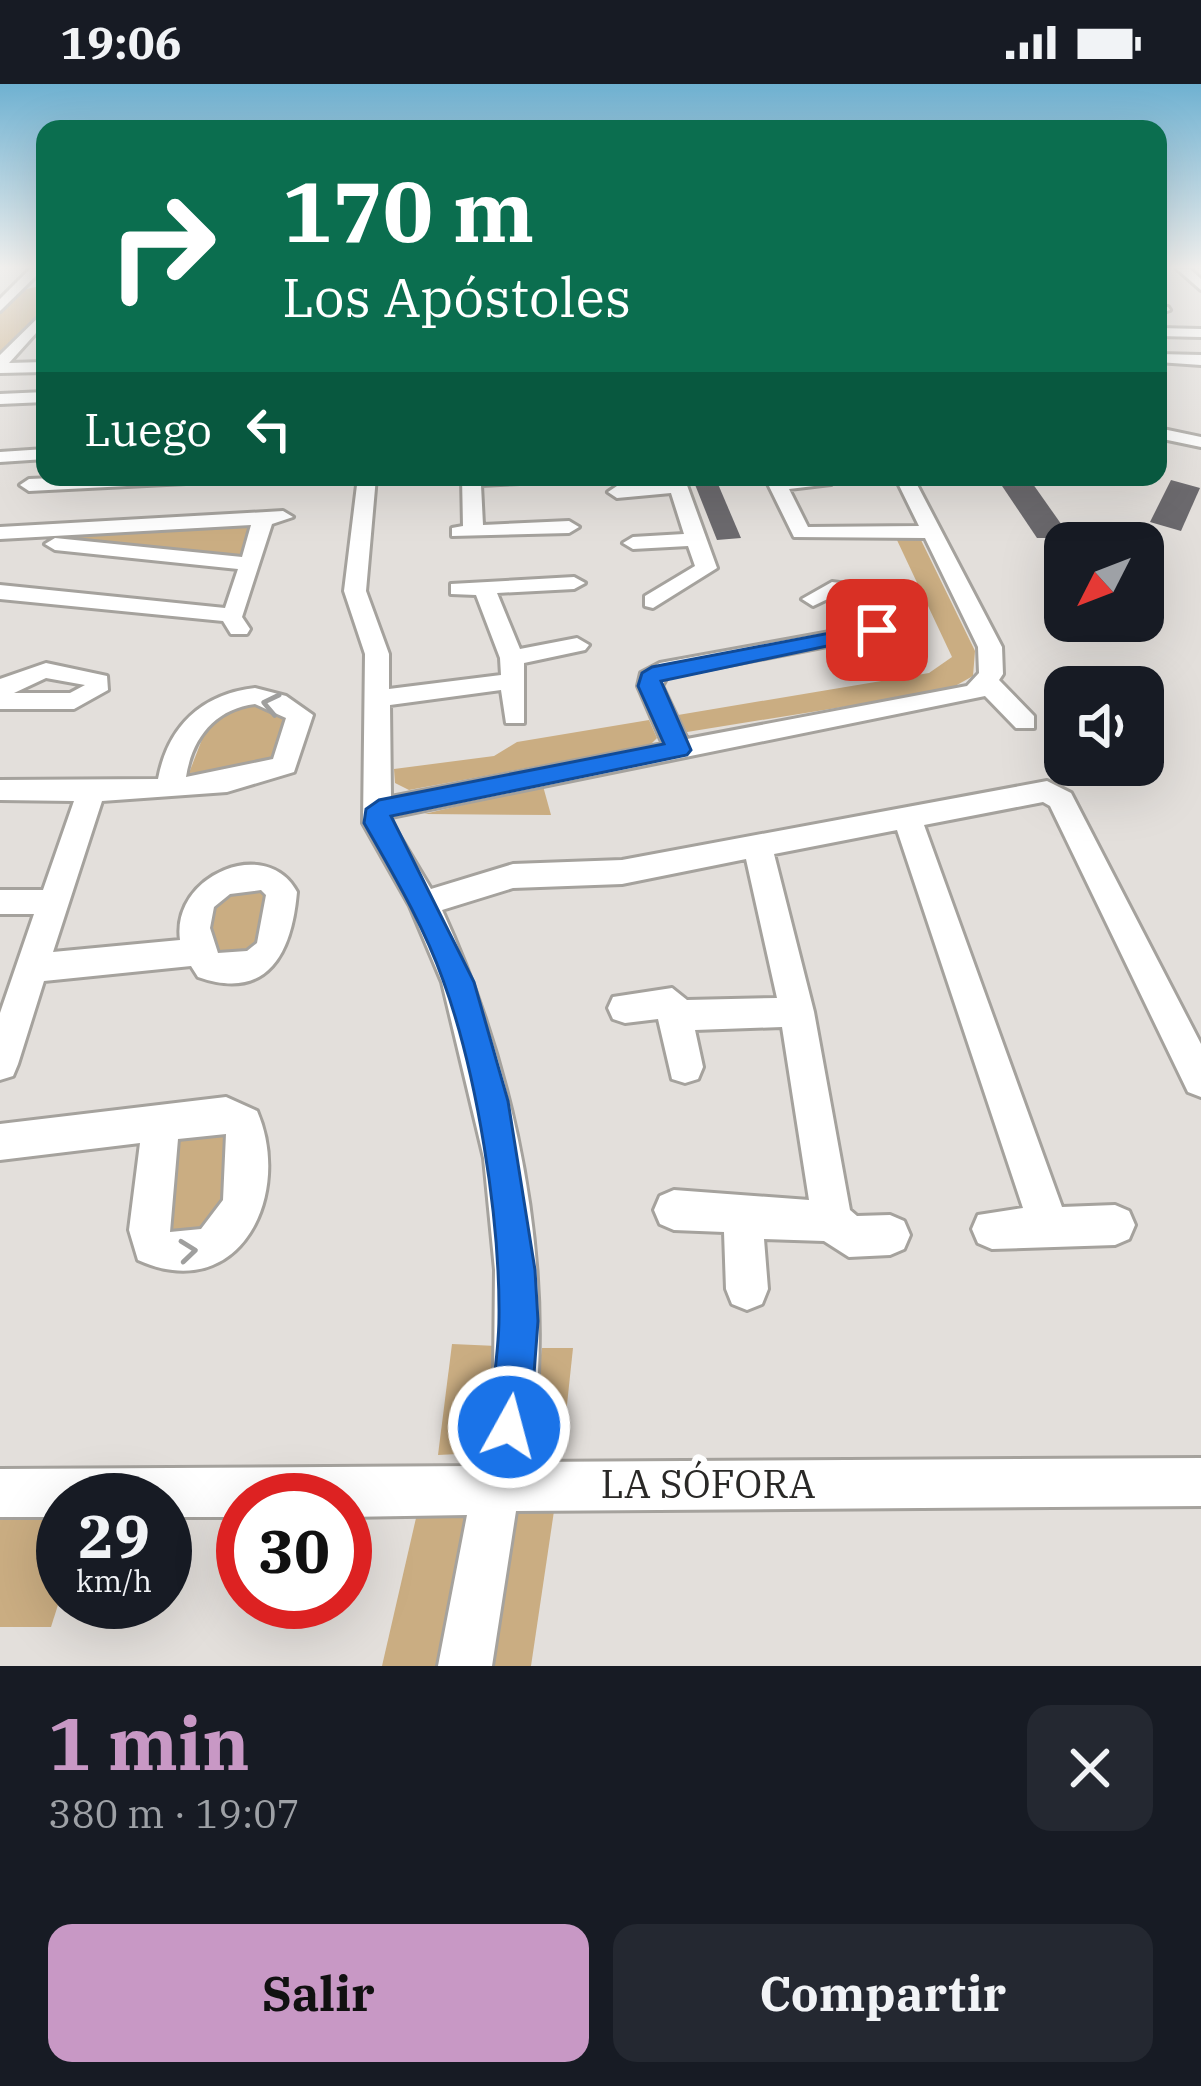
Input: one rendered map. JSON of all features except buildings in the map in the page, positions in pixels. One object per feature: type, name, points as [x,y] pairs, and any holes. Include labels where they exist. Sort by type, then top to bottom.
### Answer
[{"type":"street","points":[[0,366],[20,343]]},
{"type":"street","points":[[1167,358],[1201,359]]},
{"type":"street","points":[[0,366],[36,367]]},
{"type":"street","points":[[0,399],[36,398]]},
{"type":"street","points":[[1167,435],[1201,442]]},
{"type":"street","points":[[0,457],[36,455]]},
{"type":"street","points":[[0,471],[36,469]]},
{"type":"street","points":[[29,484],[36,484]]},
{"type":"street","points":[[132,525],[152,486]]},
{"type":"street","points":[[366,486],[355,591],[377,654],[381,698],[377,823],[424,902],[459,982],[492,1101],[511,1212],[519,1321],[499,1488],[465,1666]]},
{"type":"street","points":[[470,486],[466,531],[569,526]]},
{"type":"street","points":[[617,492],[653,486]]},
{"type":"street","points":[[653,601],[706,568],[678,486]]},
{"type":"street","points":[[778,486],[801,533],[931,532]]},
{"type":"street","points":[[379,809],[948,701],[986,682],[992,667],[990,647],[908,486]]},
{"type":"street","points":[[0,536],[273,518],[246,564],[236,624],[0,592]]},
{"type":"street","points":[[0,536],[246,564]]},
{"type":"street","points":[[633,543],[698,539]]},
{"type":"street","points":[[458,589],[574,583]]},
{"type":"street","points":[[484,587],[512,670],[515,717]]},
{"type":"street","points":[[679,750],[650,678],[877,630],[862,592],[832,588],[812,599]]},
{"type":"street","points":[[734,658],[754,638]]},
{"type":"street","points":[[381,698],[512,670],[577,645]]},
{"type":"street","points":[[986,682],[1025,722]]},
{"type":"street","points":[[0,790],[91,791],[171,785],[271,773],[285,765],[300,715],[278,703],[227,697],[215,702],[205,709],[172,772],[171,785]]},
{"type":"street","points":[[0,1064],[91,791]]},
{"type":"street","points":[[424,902],[513,876],[622,872],[1035,792],[1061,800],[1201,1080]]},
{"type":"street","points":[[908,817],[1048,1227]]},
{"type":"street","points":[[758,848],[797,1012],[832,1221],[849,1238],[890,1235]]},
{"type":"street","points":[[0,902],[51,902]]},
{"type":"street","points":[[32,968],[196,952]]},
{"type":"street","points":[[625,1008],[672,1003],[685,1067]]},
{"type":"street","points":[[674,1015],[797,1012]]},
{"type":"street","points":[[0,1142],[161,1126]]},
{"type":"street","points":[[674,1210],[832,1221]]},
{"type":"street","points":[[743,1218],[747,1289]]},
{"type":"street","points":[[992,1229],[1115,1225]]},
{"type":"street","name":"LA SÓFORA","points":[[0,1493],[499,1488],[561,1483],[1201,1482]]},
{"type":"shaded area","points":[[253,525],[238,559],[30,535]]},
{"type":"shaded area","points":[[896,538],[921,540],[975,651],[973,676],[948,690],[687,732],[678,715],[929,673],[952,657]]},
{"type":"shaded area","points":[[227,704],[279,709],[288,720],[281,761],[269,769],[189,773],[213,711]]},
{"type":"shaded area","points":[[649,720],[657,738],[650,745],[409,790],[395,783],[394,769],[494,756],[517,742]]},
{"type":"shaded area","points":[[543,786],[551,815],[424,814]]},
{"type":"shaded area","points":[[262,885],[270,895],[267,945],[223,959],[209,950],[214,899],[229,888]]},
{"type":"shaded area","points":[[224,1128],[237,1137],[225,1222],[170,1243],[169,1143],[185,1131]]},
{"type":"shaded area","points":[[452,1344],[497,1346],[493,1398],[479,1453],[438,1455]]},
{"type":"shaded area","points":[[542,1348],[573,1348],[561,1461],[538,1458],[529,1440]]},
{"type":"shaded area","points":[[419,1505],[466,1511],[471,1522],[441,1666],[382,1666]]},
{"type":"shaded area","points":[[516,1508],[554,1511],[531,1666],[480,1666]]},
{"type":"shaded area","points":[[0,1518],[36,1519],[36,1627],[0,1627]]},
{"type":"route","points":[[509,1427],[519,1321],[511,1212],[492,1101],[459,982],[424,902],[377,823],[379,809],[679,750],[650,686],[650,678],[660,671],[877,630]]}]
